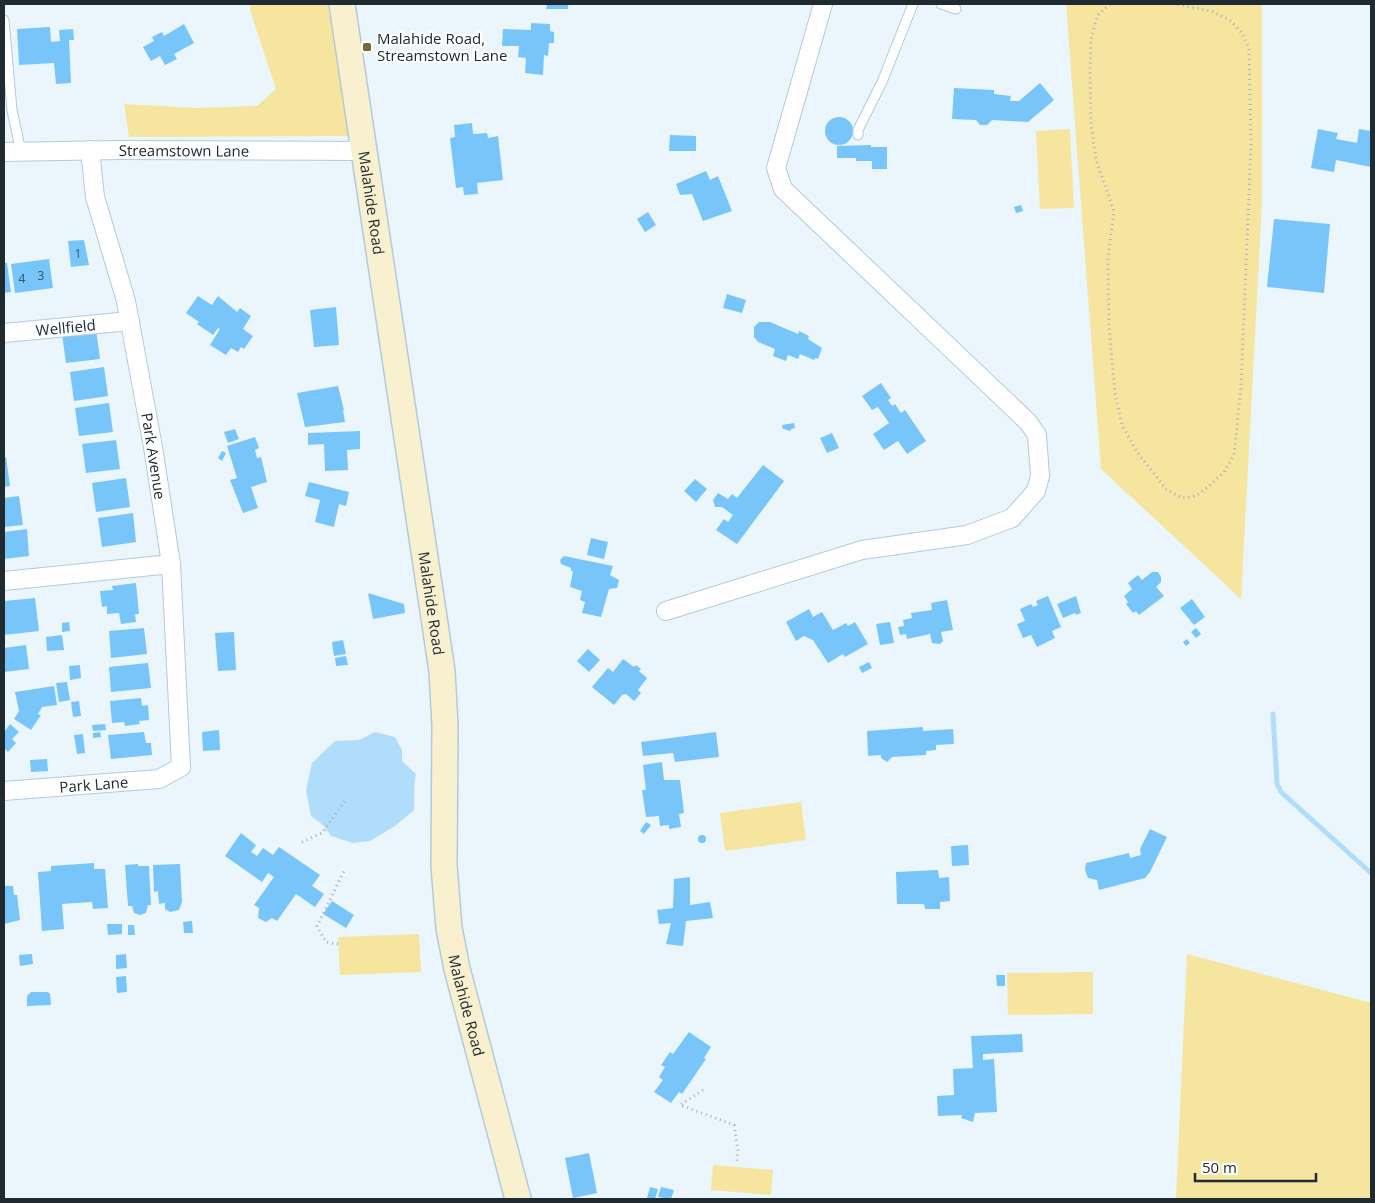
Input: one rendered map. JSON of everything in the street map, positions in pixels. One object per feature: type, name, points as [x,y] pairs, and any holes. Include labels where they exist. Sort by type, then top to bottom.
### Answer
[{"type":"main road","name":"Malahide Road","points":[[342,4],[442,671],[446,725],[444,866],[449,928],[457,969],[518,1199]]},
{"type":"street","points":[[666,611],[862,550],[967,535],[1012,518],[1036,491],[1040,476],[1037,435],[1028,422],[783,189],[776,168],[823,4]]},
{"type":"street","name":"Streamstown Lane","points":[[12,152],[90,150],[364,151]]},
{"type":"street","name":"Park Avenue","points":[[90,150],[95,197],[126,301],[130,321],[153,447],[171,564],[181,767]]},
{"type":"street","name":"Wellfield","points":[[4,333],[130,321]]},
{"type":"street","points":[[4,581],[171,564]]},
{"type":"street","name":"Park Lane","points":[[4,791],[159,779],[181,767]]},
{"type":"lane","points":[[858,135],[858,130],[882,82],[913,4]]},
{"type":"lane","points":[[941,4],[956,9]]},
{"type":"lane","points":[[4,20],[12,110],[12,152]]},
{"type":"path","points":[[1110,4],[1097,16],[1091,40],[1090,76],[1091,125],[1096,160],[1114,211],[1108,257],[1108,327],[1115,393],[1122,425],[1136,452],[1166,489],[1182,498],[1196,496],[1208,487],[1224,472],[1234,455],[1242,386],[1251,144],[1249,48],[1242,33],[1230,20],[1211,11],[1174,4]]},
{"type":"path","points":[[302,842],[322,833],[345,801]]},
{"type":"path","points":[[338,944],[326,942],[317,926],[345,869]]},
{"type":"path","points":[[703,1090],[680,1105],[734,1125],[738,1151],[737,1161]]},
{"type":"shaded area","points":[[251,4],[328,4],[349,136],[129,137],[124,104],[196,108],[257,106],[276,89],[250,10]]},
{"type":"shaded area","points":[[1066,4],[1262,4],[1262,203],[1241,599],[1101,469]]},
{"type":"shaded area","points":[[1070,129],[1074,208],[1040,209],[1036,131]]},
{"type":"shaded area","points":[[801,802],[806,840],[725,851],[720,813]]},
{"type":"shaded area","points":[[419,934],[421,972],[340,975],[338,937]]},
{"type":"shaded area","points":[[1187,954],[1371,1003],[1371,1199],[1176,1199]]},
{"type":"shaded area","points":[[1093,972],[1093,1014],[1008,1015],[1007,973]]},
{"type":"shaded area","points":[[713,1165],[773,1170],[771,1195],[711,1190]]},
{"type":"water","points":[[375,732],[395,737],[402,750],[402,761],[416,774],[414,810],[395,826],[370,841],[353,843],[331,836],[323,825],[311,816],[306,790],[312,763],[335,741],[359,740]]},
{"type":"building","points":[[547,4],[568,4],[568,9],[546,9]]},
{"type":"building","points":[[531,23],[550,24],[550,31],[554,32],[554,43],[549,43],[548,56],[544,55],[543,75],[525,73],[526,58],[518,57],[519,46],[502,46],[503,29],[531,30]]},
{"type":"building","points":[[184,24],[194,43],[174,54],[177,59],[165,65],[160,56],[151,61],[143,47],[154,41],[152,37],[162,32],[164,36]]},
{"type":"building","points":[[50,27],[51,42],[60,41],[59,30],[73,29],[74,40],[69,40],[71,83],[56,84],[54,63],[19,65],[17,29]]},
{"type":"building","points":[[1040,83],[1054,100],[1028,122],[992,120],[987,125],[980,125],[976,120],[952,119],[954,88],[994,90],[994,94],[1011,96],[1010,101],[1019,101]]},
{"type":"building","points":[[839,117],[849,121],[853,131],[849,141],[839,145],[829,141],[825,131],[829,121]]},
{"type":"building","points":[[472,123],[473,134],[487,133],[488,138],[498,136],[503,180],[477,183],[478,194],[464,195],[463,187],[456,188],[450,138],[455,137],[454,125]]},
{"type":"building","points":[[1318,129],[1338,133],[1336,139],[1357,143],[1359,129],[1371,131],[1371,167],[1336,160],[1334,172],[1311,168]]},
{"type":"building","points":[[670,135],[696,136],[696,151],[669,151]]},
{"type":"building","points":[[871,145],[871,147],[887,147],[887,169],[872,169],[872,161],[856,161],[856,158],[837,158],[837,146]]},
{"type":"building","points":[[706,171],[710,180],[718,176],[732,211],[703,221],[692,194],[680,195],[676,184]]},
{"type":"building","points":[[1021,205],[1023,211],[1016,213],[1014,207]]},
{"type":"building","points":[[648,212],[656,225],[645,232],[637,219]]},
{"type":"building","points":[[1274,219],[1330,224],[1324,293],[1267,287]]},
{"type":"building","points":[[84,240],[89,265],[71,267],[68,241]]},
{"type":"building","points":[[49,259],[53,288],[15,293],[11,264]]},
{"type":"building","points":[[4,263],[7,263],[11,292],[4,293]]},
{"type":"building","points":[[727,294],[746,300],[742,313],[723,308]]},
{"type":"building","points":[[198,296],[212,305],[218,296],[237,312],[240,308],[251,316],[243,329],[253,336],[244,349],[241,347],[238,352],[231,348],[226,355],[210,345],[220,329],[218,328],[213,335],[197,324],[199,322],[186,313]]},
{"type":"building","points":[[336,307],[339,345],[314,347],[310,310]]},
{"type":"building","points":[[759,322],[770,322],[798,334],[799,331],[809,336],[808,339],[822,348],[818,359],[815,358],[814,360],[800,354],[798,359],[788,355],[786,361],[773,356],[775,349],[758,342],[754,337],[754,327]]},
{"type":"building","points":[[96,330],[100,359],[66,363],[62,334]]},
{"type":"building","points":[[104,367],[108,396],[74,401],[70,372]]},
{"type":"building","points":[[881,383],[891,398],[888,400],[892,406],[895,404],[901,413],[905,410],[926,441],[907,454],[898,441],[884,450],[873,434],[889,423],[878,407],[872,410],[862,396]]},
{"type":"building","points":[[338,386],[345,422],[305,427],[297,393]]},
{"type":"building","points":[[109,403],[113,432],[79,436],[75,408]]},
{"type":"building","points":[[794,423],[795,428],[791,429],[791,431],[783,429],[782,425]]},
{"type":"building","points":[[235,429],[239,439],[228,443],[224,432]]},
{"type":"building","points":[[360,431],[360,449],[347,450],[348,470],[325,471],[324,444],[308,445],[308,433]]},
{"type":"building","points":[[832,433],[839,448],[827,453],[820,438]]},
{"type":"building","points":[[255,437],[259,448],[255,450],[257,458],[261,457],[267,482],[251,487],[258,508],[243,513],[230,480],[237,478],[227,446]]},
{"type":"building","points":[[116,440],[120,469],[86,473],[82,444]]},
{"type":"building","points":[[222,451],[226,453],[222,461],[218,458]]},
{"type":"building","points":[[6,457],[10,486],[4,487],[4,458]]},
{"type":"building","points":[[763,465],[784,481],[737,544],[716,530],[724,519],[728,522],[733,515],[722,507],[715,507],[713,500],[718,493],[728,499],[732,494],[737,498]]},
{"type":"building","points":[[126,478],[130,507],[96,512],[92,483]]},
{"type":"building","points":[[695,479],[707,489],[696,502],[684,491]]},
{"type":"building","points":[[309,482],[349,492],[346,506],[339,504],[334,527],[315,522],[320,500],[305,496]]},
{"type":"building","points":[[19,496],[23,525],[4,527],[4,498]]},
{"type":"building","points":[[133,513],[136,542],[102,547],[98,518]]},
{"type":"building","points":[[27,529],[29,556],[4,559],[4,532]]},
{"type":"building","points":[[591,538],[608,542],[604,559],[587,555]]},
{"type":"building","points":[[564,556],[613,566],[610,575],[619,580],[617,588],[609,589],[601,617],[582,613],[585,602],[580,600],[582,591],[570,587],[573,571],[571,571],[571,568],[561,564],[560,560]]},
{"type":"building","points":[[1152,572],[1158,572],[1161,577],[1161,582],[1156,587],[1164,596],[1139,615],[1136,611],[1133,613],[1126,604],[1128,602],[1124,596],[1132,589],[1128,583],[1138,575],[1142,580]]},
{"type":"building","points":[[136,583],[139,614],[135,614],[136,622],[121,624],[119,613],[107,614],[107,606],[102,607],[100,591],[113,590],[112,586]]},
{"type":"building","points":[[368,593],[404,604],[405,613],[373,619]]},
{"type":"building","points":[[1048,596],[1061,627],[1052,631],[1055,638],[1037,647],[1031,635],[1023,638],[1017,624],[1025,621],[1020,609],[1031,604],[1033,607],[1038,605],[1036,601]]},
{"type":"building","points":[[1076,596],[1081,613],[1076,615],[1075,613],[1063,618],[1057,604]]},
{"type":"building","points":[[35,598],[39,631],[4,635],[4,601]]},
{"type":"building","points":[[1192,599],[1205,617],[1194,625],[1180,608]]},
{"type":"building","points":[[947,600],[953,630],[941,632],[943,641],[940,644],[932,643],[930,634],[907,639],[906,634],[900,635],[898,627],[904,626],[903,620],[912,618],[911,613],[932,610],[931,603]]},
{"type":"building","points":[[809,609],[813,617],[822,612],[833,630],[846,623],[848,626],[855,622],[868,644],[845,657],[843,654],[828,663],[813,640],[804,636],[796,641],[786,622]]},
{"type":"building","points":[[69,622],[70,631],[62,632],[62,623]]},
{"type":"building","points":[[890,622],[894,643],[880,645],[876,624]]},
{"type":"building","points":[[144,628],[147,654],[111,658],[109,631]]},
{"type":"building","points":[[1196,628],[1201,634],[1196,638],[1191,632]]},
{"type":"building","points":[[234,632],[236,670],[218,671],[215,633]]},
{"type":"building","points":[[62,635],[64,650],[47,651],[46,637]]},
{"type":"building","points":[[1187,639],[1190,643],[1186,646],[1183,642]]},
{"type":"building","points":[[343,640],[346,654],[334,656],[332,642]]},
{"type":"building","points":[[26,645],[29,669],[4,672],[4,648]]},
{"type":"building","points":[[588,649],[600,660],[589,672],[577,661]]},
{"type":"building","points":[[346,656],[348,665],[336,666],[335,658]]},
{"type":"building","points":[[623,659],[634,667],[636,665],[641,669],[639,671],[647,678],[638,690],[641,693],[634,701],[626,694],[622,695],[614,705],[592,687],[608,668],[613,672]]},
{"type":"building","points":[[869,662],[872,668],[862,673],[859,667]]},
{"type":"building","points":[[148,663],[151,688],[111,692],[109,667]]},
{"type":"building","points":[[80,665],[81,678],[70,680],[69,666]]},
{"type":"building","points":[[67,682],[70,700],[59,702],[56,683]]},
{"type":"building","points":[[54,686],[57,705],[42,707],[38,714],[41,715],[31,730],[14,719],[19,711],[15,692]]},
{"type":"building","points":[[141,698],[142,706],[148,705],[149,720],[139,721],[140,724],[125,726],[124,722],[112,723],[110,701]]},
{"type":"building","points":[[79,701],[81,716],[73,717],[71,702]]},
{"type":"building","points":[[10,724],[19,732],[12,739],[16,743],[8,752],[4,748],[4,732]]},
{"type":"building","points":[[105,724],[106,730],[93,731],[92,725]]},
{"type":"building","points":[[923,727],[923,731],[953,729],[954,744],[936,745],[936,750],[926,751],[926,755],[892,757],[887,762],[881,758],[881,755],[868,756],[867,731]]},
{"type":"building","points":[[219,730],[220,750],[203,751],[202,732]]},
{"type":"building","points":[[100,732],[101,737],[93,738],[93,733]]},
{"type":"building","points":[[144,732],[146,743],[151,743],[152,755],[111,759],[108,735]]},
{"type":"building","points":[[716,732],[719,757],[675,762],[673,753],[643,756],[641,742]]},
{"type":"building","points":[[83,734],[85,753],[77,754],[74,735]]},
{"type":"building","points":[[47,759],[48,771],[31,772],[30,760]]},
{"type":"building","points":[[662,762],[664,780],[680,780],[684,813],[679,814],[681,827],[669,829],[669,825],[660,826],[659,816],[646,817],[642,790],[646,790],[643,765]]},
{"type":"building","points":[[646,822],[651,825],[644,834],[640,831]]},
{"type":"building","points":[[1150,829],[1167,837],[1150,872],[1145,878],[1099,890],[1097,880],[1088,878],[1085,870],[1086,863],[1129,853],[1130,858],[1141,855],[1140,849]]},
{"type":"building","points":[[241,833],[256,845],[251,852],[257,856],[263,848],[273,855],[279,847],[320,875],[312,886],[324,894],[315,907],[296,894],[277,921],[272,918],[266,922],[258,918],[259,908],[254,905],[274,877],[268,873],[262,882],[225,856]]},
{"type":"building","points":[[702,835],[706,839],[702,843],[698,839]]},
{"type":"building","points":[[968,845],[969,865],[952,866],[951,846]]},
{"type":"building","points":[[94,863],[94,869],[105,869],[108,908],[93,909],[92,902],[62,904],[64,929],[42,931],[38,872],[51,871],[51,866]]},
{"type":"building","points":[[138,864],[138,866],[149,866],[151,905],[148,905],[146,913],[140,915],[134,913],[132,906],[128,906],[125,865]]},
{"type":"building","points":[[180,864],[182,902],[179,910],[170,912],[165,909],[165,903],[159,904],[158,891],[154,892],[153,865]]},
{"type":"building","points":[[938,870],[939,878],[949,877],[950,901],[940,902],[940,909],[925,909],[924,904],[897,904],[896,872]]},
{"type":"building","points":[[690,877],[690,905],[710,902],[713,918],[686,921],[683,946],[666,944],[671,923],[659,924],[657,910],[673,908],[674,879]]},
{"type":"building","points":[[4,886],[13,886],[14,895],[17,895],[20,920],[4,924]]},
{"type":"building","points":[[332,901],[354,915],[346,928],[323,914]]},
{"type":"building","points":[[192,921],[193,933],[184,933],[183,922]]},
{"type":"building","points":[[107,924],[122,924],[122,934],[108,935]]},
{"type":"building","points":[[128,925],[134,925],[135,935],[128,935]]},
{"type":"building","points":[[32,954],[33,964],[20,966],[19,955]]},
{"type":"building","points":[[126,954],[127,968],[116,969],[116,955]]},
{"type":"building","points":[[996,975],[1005,975],[1005,986],[997,986]]},
{"type":"building","points":[[126,976],[127,992],[117,993],[116,977]]},
{"type":"building","points":[[31,992],[48,992],[51,1005],[27,1006],[27,996]]},
{"type":"building","points":[[689,1032],[711,1047],[704,1058],[706,1059],[682,1094],[679,1092],[671,1103],[654,1092],[663,1080],[659,1077],[665,1067],[661,1065],[670,1052],[673,1054]]},
{"type":"building","points":[[1022,1034],[1023,1052],[983,1054],[983,1060],[994,1059],[997,1112],[975,1113],[973,1122],[961,1118],[962,1115],[938,1116],[937,1096],[954,1095],[953,1069],[973,1068],[971,1036]]},
{"type":"building","points":[[589,1153],[597,1193],[573,1198],[565,1158]]},
{"type":"building","points":[[650,1187],[658,1189],[655,1199],[647,1198]]},
{"type":"building","points":[[661,1187],[674,1190],[671,1199],[658,1197]]},
{"type":"waterway","points":[[1273,714],[1277,784],[1281,792],[1371,873]]},
{"type":"place","name":"Malahide Road, Streamstown Lane","points":[[367,47]]}]
